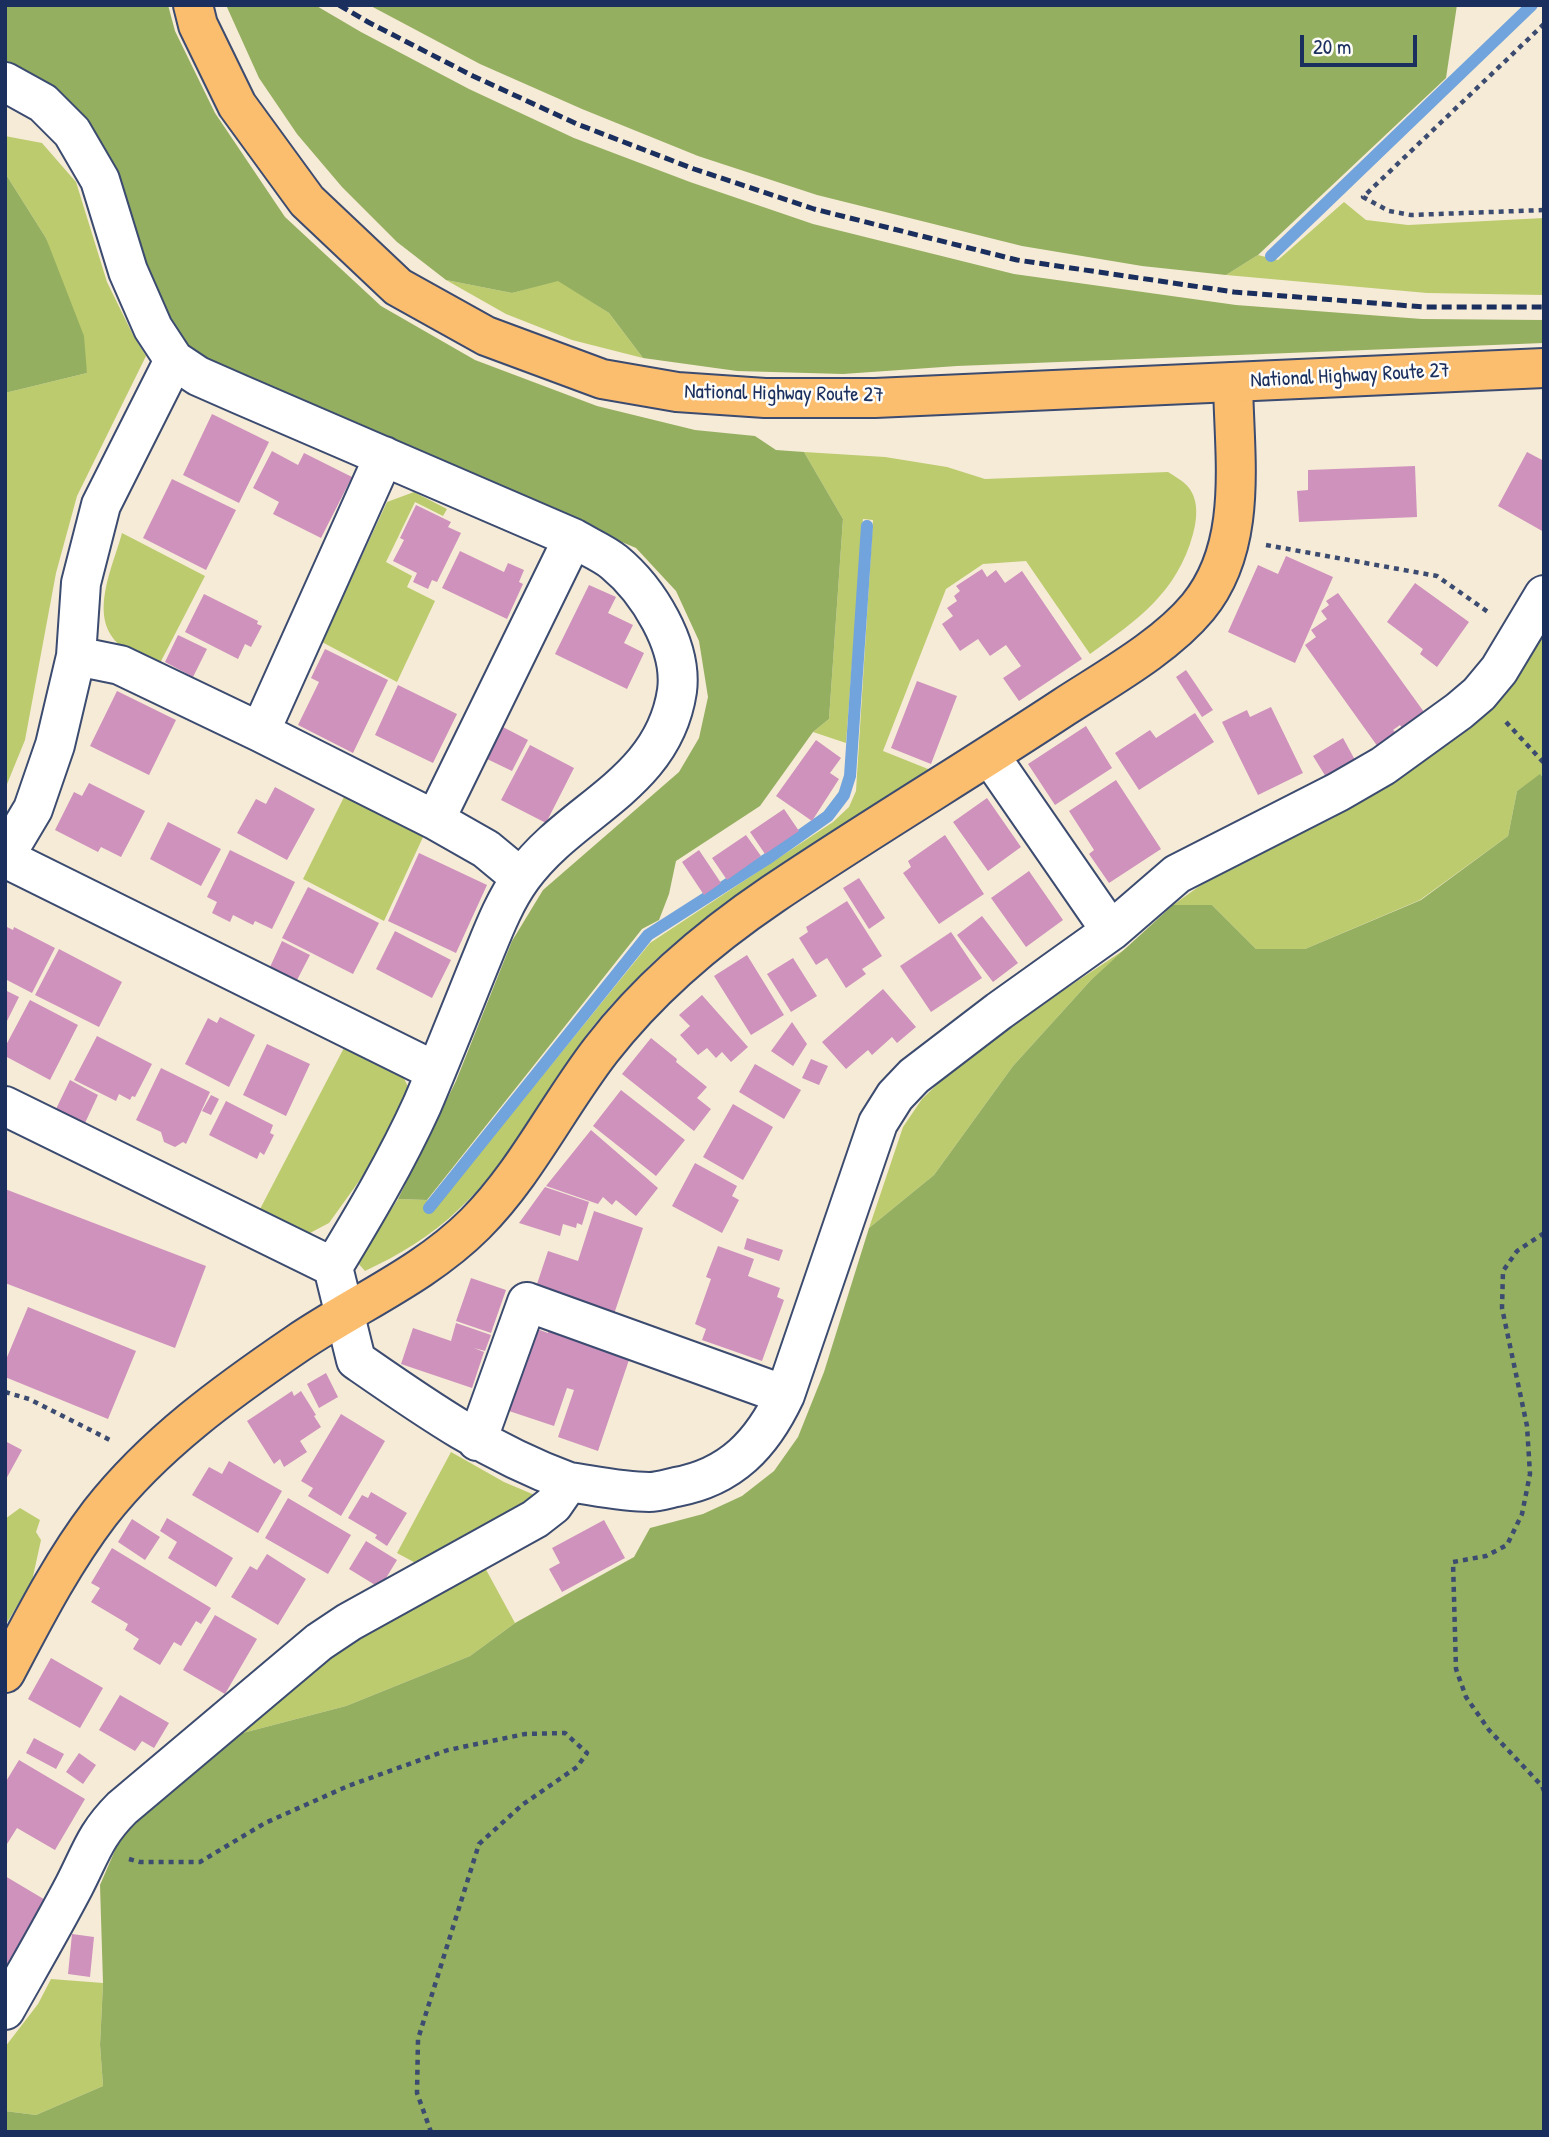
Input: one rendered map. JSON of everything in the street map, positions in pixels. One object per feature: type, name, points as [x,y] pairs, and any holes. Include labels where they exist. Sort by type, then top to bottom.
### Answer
[{"type":"main road","name":"National Highway Route 27","points":[[193,5],[198,25],[236,105],[307,201],[398,287],[486,336],[601,379],[677,392],[765,398],[875,398],[1544,368]]},
{"type":"main road","points":[[5,1673],[64,1565],[102,1510],[144,1464],[182,1428],[234,1388],[343,1315],[401,1282],[475,1224],[506,1190],[598,1053],[660,982],[705,944],[772,895],[1105,680],[1177,628],[1200,605],[1225,558],[1231,538],[1235,504],[1233,382]]},
{"type":"street","points":[[10,88],[43,103],[72,132],[100,180],[128,271],[153,328],[174,360],[198,376],[573,538],[614,562],[640,589],[662,621],[673,649],[677,688],[667,729],[650,758],[541,856],[521,878],[499,917],[422,1104],[386,1180],[333,1267],[356,1360],[477,1441],[569,1482],[651,1492],[696,1483],[727,1468],[753,1446],[772,1422],[785,1395],[878,1123],[895,1096],[914,1076],[1111,931],[1177,874],[1338,792],[1383,766],[1450,718],[1479,694],[1499,670],[1544,594]]},
{"type":"street","points":[[174,360],[101,505],[81,583],[76,656],[55,745],[33,809],[5,857],[435,1072]]},
{"type":"street","points":[[260,732],[384,456]]},
{"type":"street","points":[[435,820],[573,538]]},
{"type":"street","points":[[76,656],[120,665],[260,732],[435,820],[485,849],[521,878]]},
{"type":"street","points":[[990,756],[1111,931]]},
{"type":"street","points":[[5,1106],[333,1267]]},
{"type":"street","points":[[477,1441],[527,1302],[785,1395]]},
{"type":"street","points":[[5,2010],[75,1884],[92,1845],[106,1824],[122,1808],[319,1642],[349,1622],[535,1519],[553,1505],[569,1482]]},
{"type":"path","points":[[1544,24],[1363,197],[1389,211],[1411,215],[1544,210]]},
{"type":"path","points":[[1231,538],[1437,576],[1520,635]]},
{"type":"path","points":[[1479,694],[1544,762]]},
{"type":"path","points":[[1544,1233],[1517,1251],[1503,1271],[1502,1308],[1527,1426],[1530,1474],[1522,1514],[1507,1545],[1486,1556],[1453,1562],[1456,1668],[1466,1697],[1489,1730],[1544,1791]]},
{"type":"path","points":[[5,1392],[29,1399],[104,1435],[144,1464]]},
{"type":"path","points":[[92,1845],[140,1863],[200,1861],[265,1823],[348,1786],[448,1750],[525,1734],[565,1733],[587,1753],[577,1767],[522,1805],[479,1844],[418,2039],[417,2093],[431,2132]]},
{"type":"green space","points":[[5,5],[168,5],[175,31],[215,113],[285,217],[381,306],[475,360],[597,406],[695,430],[755,436],[776,450],[804,452],[843,519],[829,719],[813,732],[760,806],[676,861],[669,894],[659,920],[642,929],[427,1200],[398,1199],[456,1081],[512,941],[543,890],[679,772],[699,738],[708,697],[699,641],[676,591],[636,548],[208,366],[183,348],[163,321],[110,176],[5,68]]},
{"type":"green space","points":[[226,5],[315,5],[469,89],[574,138],[690,182],[813,224],[1014,274],[1236,305],[1422,319],[1544,320],[1544,343],[957,366],[843,374],[737,371],[643,358],[609,313],[558,281],[512,293],[446,280],[397,242],[342,187],[297,134],[259,78]]},
{"type":"green space","points":[[369,5],[1457,5],[1446,78],[1258,255],[1226,275],[1142,266],[1022,246],[817,195],[698,156],[582,109],[480,64]]},
{"type":"green space","points":[[5,136],[42,143],[76,182],[107,282],[146,356],[77,496],[56,573],[25,740],[5,789],[5,393],[87,373],[46,238],[5,173]]},
{"type":"green space","points":[[5,173],[46,238],[84,336],[87,373],[5,393]]},
{"type":"green space","points":[[1344,202],[1366,220],[1408,225],[1544,218],[1544,295],[1427,293],[1226,275],[1258,255],[1278,260]]},
{"type":"green space","points":[[446,280],[512,293],[558,280],[609,313],[643,358],[572,340],[506,314]]},
{"type":"green space","points":[[804,452],[885,457],[947,467],[985,479],[1168,472],[1185,484],[1192,493],[1196,511],[1194,529],[1186,555],[1166,589],[1139,617],[1090,654],[1026,561],[983,564],[946,589],[883,751],[933,771],[754,886],[686,934],[656,960],[595,1024],[524,1131],[476,1192],[426,1237],[365,1271],[357,1262],[398,1199],[427,1200],[432,1212],[650,943],[833,822],[849,807],[856,791],[873,520],[863,519],[846,743],[813,732],[829,719],[843,519]]},
{"type":"green space","points":[[414,492],[447,509],[443,516],[415,502],[386,562],[412,576],[407,587],[435,601],[397,682],[322,642],[387,502]]},
{"type":"green space","points":[[122,533],[205,576],[159,665],[120,645],[110,634],[105,621],[105,592]]},
{"type":"green space","points":[[1544,635],[1544,776],[1540,775],[1517,791],[1508,836],[1420,900],[1305,949],[1256,949],[1212,905],[1173,905],[1201,885],[1237,865],[1333,818],[1439,751],[1468,729],[1506,692]]},
{"type":"green space","points":[[1540,774],[1544,778],[1544,2132],[5,2132],[5,2111],[36,2115],[103,2086],[100,2045],[103,1983],[100,1885],[125,1827],[235,1735],[346,1706],[470,1656],[515,1623],[634,1557],[650,1528],[703,1514],[742,1496],[774,1471],[798,1437],[824,1372],[869,1228],[934,1175],[1013,1066],[1091,980],[1173,905],[1212,905],[1256,949],[1305,949],[1421,900],[1508,836],[1517,791]]},
{"type":"green space","points":[[345,795],[424,835],[384,921],[303,879]]},
{"type":"green space","points":[[1130,946],[1091,980],[1013,1066],[934,1175],[869,1228],[903,1127],[922,1099],[946,1076],[1017,1021]]},
{"type":"green space","points":[[346,1044],[400,1070],[410,1091],[367,1170],[329,1223],[308,1234],[259,1211]]},
{"type":"green space","points":[[451,1452],[504,1482],[537,1496],[423,1567],[397,1553]]},
{"type":"green space","points":[[20,1508],[40,1520],[36,1532],[41,1540],[32,1581],[5,1626],[5,1519]]},
{"type":"green space","points":[[483,1564],[515,1623],[470,1656],[346,1706],[235,1735],[359,1634]]},
{"type":"green space","points":[[51,1979],[103,1983],[100,2045],[103,2086],[36,2115],[5,2111],[5,2047],[38,2004]]},
{"type":"building","points":[[212,414],[269,442],[239,503],[183,475]]},
{"type":"building","points":[[272,451],[298,465],[304,453],[352,477],[321,538],[273,514],[279,502],[253,488]]},
{"type":"building","points":[[1527,452],[1544,461],[1544,532],[1498,506]]},
{"type":"building","points":[[1415,466],[1417,517],[1299,522],[1297,491],[1308,490],[1308,470]]},
{"type":"building","points":[[172,479],[236,510],[206,570],[143,538]]},
{"type":"building","points":[[416,505],[451,522],[448,527],[461,533],[437,582],[432,580],[428,589],[413,582],[417,573],[393,561],[404,540],[400,538]]},
{"type":"building","points":[[460,551],[504,572],[508,563],[524,570],[519,582],[523,584],[507,619],[442,588]]},
{"type":"building","points":[[1286,556],[1333,577],[1295,663],[1228,632],[1258,565],[1278,574]]},
{"type":"building","points":[[982,569],[987,577],[996,570],[1005,583],[1022,571],[1082,659],[1019,701],[1003,678],[1021,666],[1006,645],[990,656],[978,639],[960,651],[942,624],[953,616],[947,608],[957,601],[954,596],[960,591],[956,586]]},
{"type":"building","points":[[1415,583],[1469,622],[1437,667],[1420,654],[1423,649],[1387,622]]},
{"type":"building","points":[[589,585],[616,597],[608,613],[633,625],[624,643],[644,653],[627,689],[555,654]]},
{"type":"building","points":[[1338,593],[1424,712],[1402,728],[1400,725],[1393,730],[1397,734],[1378,747],[1305,645],[1316,637],[1311,630],[1327,619],[1321,611],[1329,605],[1326,601]]},
{"type":"building","points":[[204,594],[258,621],[257,624],[262,626],[251,647],[245,644],[238,659],[185,632]]},
{"type":"building","points":[[178,635],[207,649],[193,677],[165,662]]},
{"type":"building","points":[[325,649],[388,680],[353,753],[298,725],[319,682],[311,678]]},
{"type":"building","points":[[1186,670],[1213,710],[1202,717],[1176,677]]},
{"type":"building","points":[[917,681],[957,696],[931,764],[891,748]]},
{"type":"building","points":[[398,685],[457,714],[433,763],[375,735]]},
{"type":"building","points":[[117,691],[176,720],[149,775],[90,746]]},
{"type":"building","points":[[1271,707],[1303,773],[1258,795],[1222,722],[1247,710],[1250,717]]},
{"type":"building","points":[[1195,713],[1214,742],[1139,790],[1115,753],[1150,730],[1156,738]]},
{"type":"building","points":[[501,726],[528,740],[512,771],[485,758]]},
{"type":"building","points":[[1086,726],[1112,768],[1055,805],[1028,764]]},
{"type":"building","points":[[1343,738],[1355,760],[1326,777],[1313,756]]},
{"type":"building","points":[[816,740],[841,758],[830,773],[839,779],[812,821],[776,796]]},
{"type":"building","points":[[530,745],[574,768],[546,823],[501,800]]},
{"type":"building","points":[[1116,780],[1161,849],[1109,883],[1089,854],[1094,850],[1069,811]]},
{"type":"building","points":[[89,783],[145,811],[121,857],[101,847],[98,852],[55,830],[74,792],[82,796]]},
{"type":"building","points":[[275,787],[315,809],[287,860],[237,833],[256,799],[266,804]]},
{"type":"building","points":[[987,798],[1021,847],[988,871],[953,822]]},
{"type":"building","points":[[784,809],[799,831],[765,854],[750,832]]},
{"type":"building","points":[[168,822],[221,849],[201,886],[150,859]]},
{"type":"building","points":[[746,835],[761,856],[727,880],[712,858]]},
{"type":"building","points":[[945,835],[984,894],[939,924],[903,873],[911,867],[908,861]]},
{"type":"building","points":[[230,850],[295,882],[272,929],[255,921],[253,925],[233,915],[230,922],[212,913],[217,902],[207,897]]},
{"type":"building","points":[[699,850],[721,883],[704,895],[682,862]]},
{"type":"building","points":[[419,853],[487,885],[456,953],[388,921]]},
{"type":"building","points":[[1029,871],[1063,920],[1026,947],[991,898]]},
{"type":"building","points":[[859,878],[885,918],[869,929],[843,888]]},
{"type":"building","points":[[308,887],[379,923],[353,974],[282,938]]},
{"type":"building","points":[[847,901],[882,956],[862,969],[866,974],[846,988],[827,958],[816,965],[799,938],[808,932],[806,927]]},
{"type":"building","points":[[982,916],[1018,963],[993,982],[957,935]]},
{"type":"building","points":[[5,926],[13,930],[14,927],[55,948],[32,993],[5,979]]},
{"type":"building","points":[[395,931],[451,960],[432,998],[376,969]]},
{"type":"building","points":[[951,932],[982,978],[931,1012],[900,966]]},
{"type":"building","points":[[282,941],[310,955],[297,980],[270,967]]},
{"type":"building","points":[[59,949],[122,982],[99,1027],[35,995]]},
{"type":"building","points":[[747,955],[784,1015],[751,1035],[714,976]]},
{"type":"building","points":[[793,958],[817,996],[791,1012],[767,974]]},
{"type":"building","points":[[883,989],[916,1027],[897,1043],[892,1037],[872,1055],[868,1050],[846,1069],[822,1042]]},
{"type":"building","points":[[5,990],[19,997],[5,1025]]},
{"type":"building","points":[[702,995],[748,1047],[731,1062],[722,1052],[716,1058],[707,1048],[698,1055],[680,1035],[690,1026],[679,1015]]},
{"type":"building","points":[[30,1000],[78,1025],[50,1080],[5,1056],[5,1047]]},
{"type":"building","points":[[220,1017],[255,1035],[229,1087],[185,1064],[208,1018],[217,1023]]},
{"type":"building","points":[[792,1022],[807,1044],[793,1066],[771,1051]]},
{"type":"building","points":[[97,1036],[152,1064],[135,1097],[132,1096],[130,1100],[119,1094],[116,1101],[74,1080]]},
{"type":"building","points":[[651,1038],[707,1087],[697,1098],[711,1109],[694,1131],[622,1074]]},
{"type":"building","points":[[267,1044],[310,1064],[286,1116],[243,1095]]},
{"type":"building","points":[[811,1059],[828,1066],[819,1085],[802,1078]]},
{"type":"building","points":[[755,1064],[801,1090],[784,1119],[739,1092]]},
{"type":"building","points":[[161,1068],[210,1092],[186,1144],[183,1142],[175,1147],[164,1142],[161,1132],[136,1120]]},
{"type":"building","points":[[70,1080],[98,1095],[85,1123],[56,1109]]},
{"type":"building","points":[[621,1090],[685,1140],[656,1176],[593,1126]]},
{"type":"building","points":[[211,1095],[219,1099],[211,1115],[202,1111]]},
{"type":"building","points":[[226,1101],[273,1125],[270,1133],[274,1135],[264,1155],[260,1152],[257,1159],[209,1135]]},
{"type":"building","points":[[733,1104],[773,1127],[743,1180],[703,1157]]},
{"type":"building","points":[[591,1130],[658,1188],[636,1216],[616,1200],[612,1205],[603,1197],[598,1204],[546,1186]]},
{"type":"building","points":[[695,1163],[737,1186],[732,1196],[739,1200],[722,1233],[672,1206]]},
{"type":"building","points":[[545,1187],[589,1202],[582,1225],[577,1223],[576,1228],[563,1224],[560,1236],[519,1223]]},
{"type":"building","points":[[5,1189],[206,1266],[175,1348],[5,1283]]},
{"type":"building","points":[[594,1211],[643,1228],[613,1317],[535,1290],[548,1251],[578,1261]]},
{"type":"building","points":[[747,1238],[783,1250],[779,1261],[744,1249]]},
{"type":"building","points":[[718,1246],[754,1259],[748,1276],[780,1288],[777,1297],[784,1300],[762,1361],[702,1340],[706,1329],[695,1324],[711,1279],[706,1277]]},
{"type":"building","points":[[471,1278],[506,1290],[491,1333],[456,1321]]},
{"type":"building","points":[[28,1307],[136,1351],[108,1419],[5,1377],[5,1362]]},
{"type":"building","points":[[456,1323],[491,1335],[485,1351],[474,1348],[484,1352],[472,1388],[401,1364],[413,1328],[451,1341]]},
{"type":"building","points":[[550,1326],[587,1339],[585,1344],[630,1357],[598,1451],[558,1437],[574,1390],[567,1388],[554,1426],[509,1411],[537,1329],[548,1333]]},
{"type":"building","points":[[326,1373],[338,1397],[319,1408],[307,1384]]},
{"type":"building","points":[[292,1391],[294,1396],[301,1391],[321,1427],[300,1441],[307,1452],[284,1467],[280,1459],[274,1464],[247,1421]]},
{"type":"building","points":[[341,1414],[385,1441],[341,1516],[308,1496],[313,1488],[301,1481]]},
{"type":"building","points":[[5,1441],[22,1450],[5,1481]]},
{"type":"building","points":[[229,1461],[282,1491],[258,1533],[192,1495],[209,1467],[222,1474]]},
{"type":"building","points":[[371,1492],[407,1513],[387,1546],[375,1538],[377,1535],[348,1518],[362,1495],[368,1498]]},
{"type":"building","points":[[288,1498],[351,1535],[328,1574],[265,1538]]},
{"type":"building","points":[[167,1518],[233,1558],[216,1587],[168,1558],[177,1542],[160,1531]]},
{"type":"building","points":[[132,1519],[160,1537],[145,1560],[118,1542]]},
{"type":"building","points":[[604,1520],[625,1558],[562,1592],[549,1569],[560,1563],[552,1548]]},
{"type":"building","points":[[366,1541],[397,1560],[380,1588],[349,1569]]},
{"type":"building","points":[[112,1548],[211,1608],[201,1624],[196,1621],[181,1646],[174,1642],[160,1665],[133,1649],[139,1639],[125,1630],[128,1624],[91,1602],[100,1588],[91,1583]]},
{"type":"building","points":[[267,1554],[306,1579],[278,1625],[231,1597],[250,1566],[257,1570]]},
{"type":"building","points":[[215,1615],[257,1639],[225,1694],[183,1670]]},
{"type":"building","points":[[51,1658],[103,1688],[80,1728],[28,1699]]},
{"type":"building","points":[[120,1695],[169,1723],[154,1748],[142,1741],[135,1751],[99,1730]]},
{"type":"building","points":[[34,1738],[64,1754],[56,1769],[26,1753]]},
{"type":"building","points":[[79,1753],[96,1765],[83,1784],[66,1772]]},
{"type":"building","points":[[19,1760],[85,1799],[55,1850],[17,1828],[7,1844],[5,1843],[5,1783]]},
{"type":"building","points":[[5,1876],[47,1901],[5,1971]]},
{"type":"building","points":[[72,1934],[94,1937],[90,1977],[68,1974]]},
{"type":"waterway","points":[[1271,256],[1532,5]]},
{"type":"waterway","points":[[429,1208],[648,935],[767,859],[828,816],[844,795],[850,776],[867,526]]},
{"type":"railway","points":[[339,5],[473,76],[577,124],[694,169],[814,209],[1017,260],[1234,292],[1424,307],[1544,307]]}]
